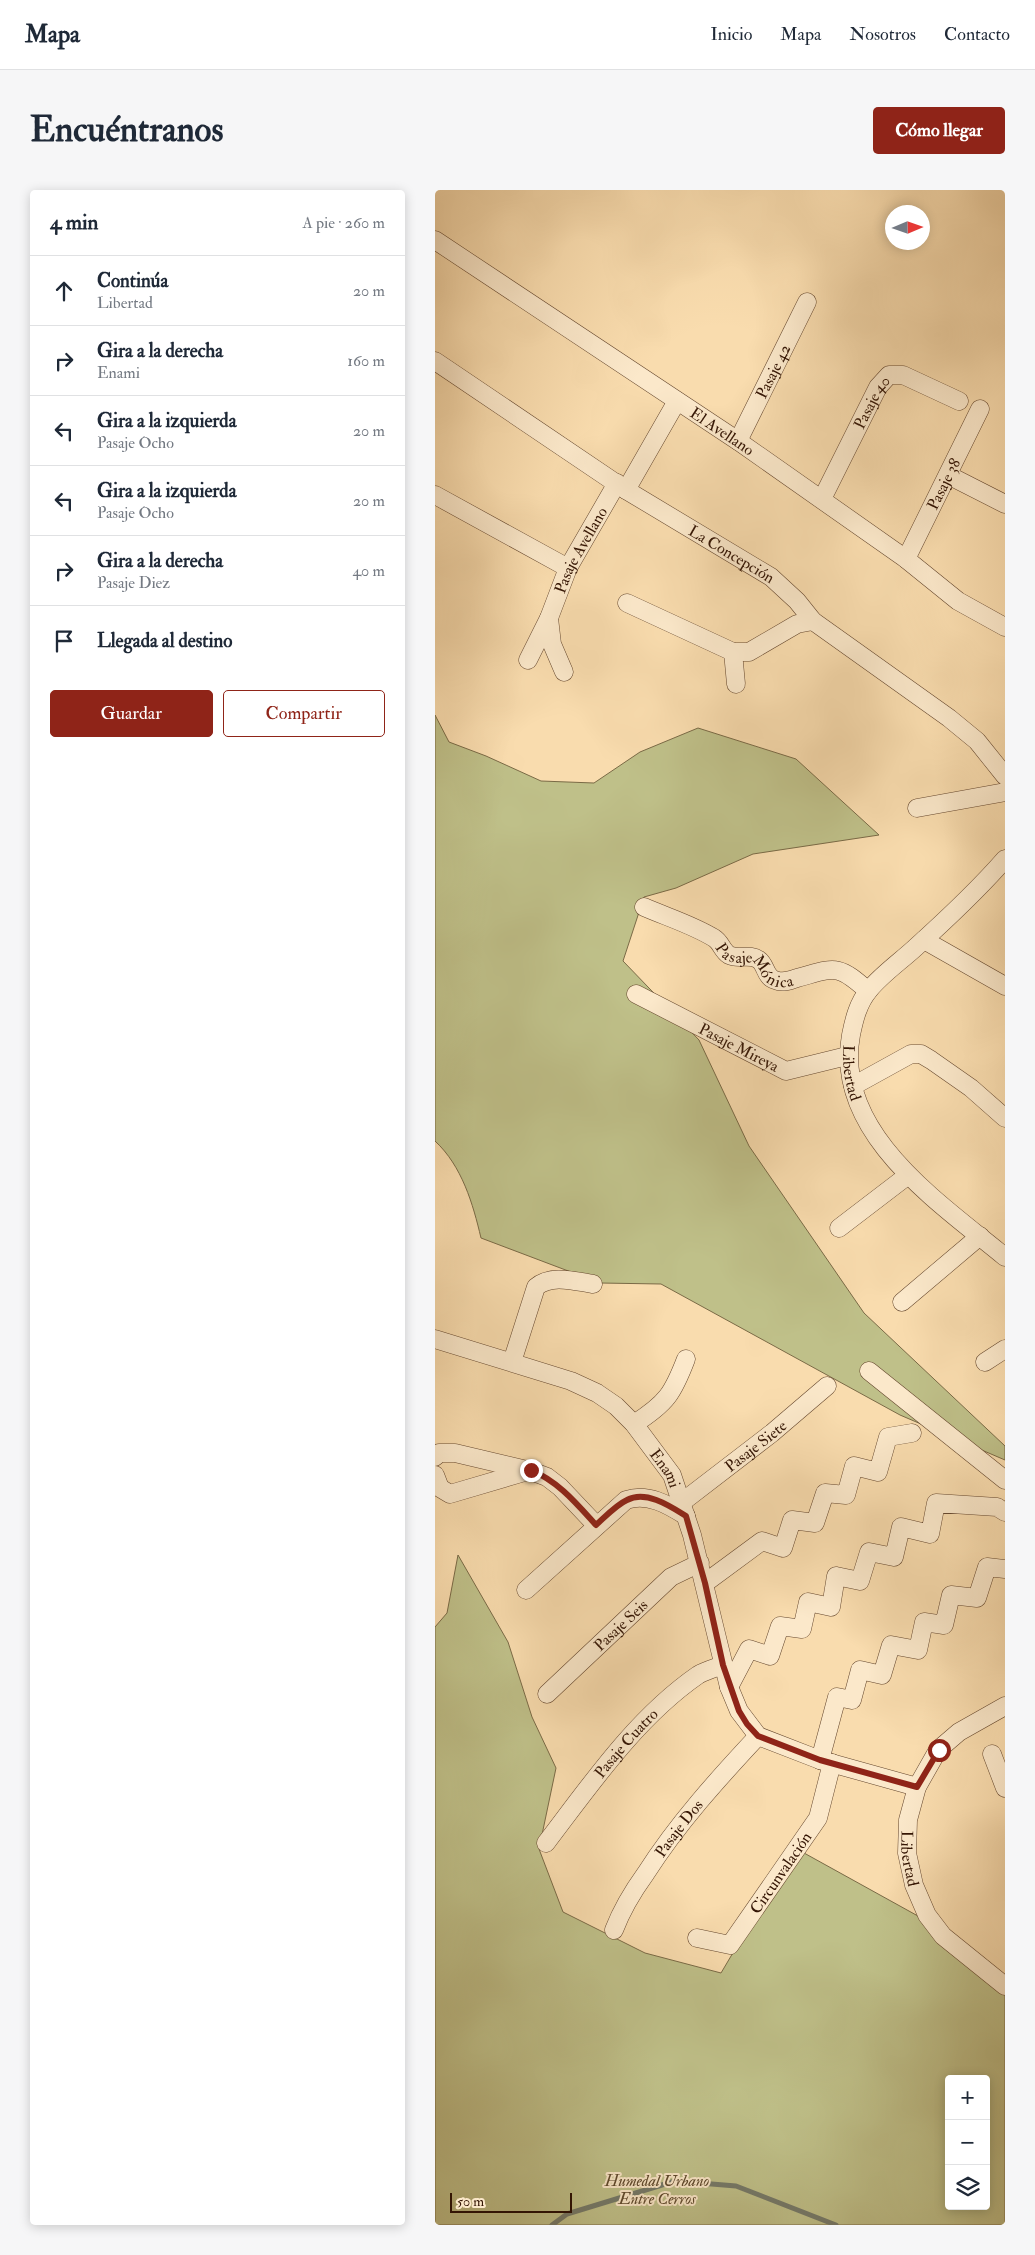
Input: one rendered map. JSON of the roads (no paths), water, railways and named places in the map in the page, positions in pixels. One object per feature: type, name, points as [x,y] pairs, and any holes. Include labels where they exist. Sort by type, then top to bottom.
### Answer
[{"type":"street","name":"El Avellano","points":[[435,240],[738,441],[906,558],[958,601],[1005,627]]},
{"type":"street","name":"Pasaje 42","points":[[738,441],[807,302]]},
{"type":"street","name":"La Concepción","points":[[435,361],[622,486],[771,577],[797,601],[813,621],[949,718],[977,741],[1005,776]]},
{"type":"street","name":"Pasaje 40","points":[[822,499],[878,387],[889,375],[903,376],[959,401]]},
{"type":"street","name":"Pasaje Avellano","points":[[528,660],[549,618],[568,568],[677,401]]},
{"type":"street","name":"Pasaje 38","points":[[906,558],[980,409]]},
{"type":"street","points":[[948,475],[1005,504]]},
{"type":"street","points":[[435,495],[568,568]]},
{"type":"street","points":[[627,603],[733,652],[749,652],[797,624],[813,621]]},
{"type":"street","name":"Pasaje Avellano","points":[[549,618],[552,644],[564,672]]},
{"type":"street","points":[[733,652],[735,684]]},
{"type":"street","points":[[917,808],[1005,792]]},
{"type":"street","name":"Libertad","points":[[1005,858],[924,940],[868,991],[854,1018],[847,1056],[853,1086],[865,1116],[880,1144],[907,1176],[1005,1257]]},
{"type":"street","name":"Pasaje Mónica","points":[[644,907],[715,938],[725,952],[731,956],[751,956],[758,959],[769,977],[774,980],[787,981],[833,968],[842,970],[852,976],[868,991]]},
{"type":"street","points":[[924,940],[1005,986]]},
{"type":"street","name":"Pasaje Mireya","points":[[636,994],[787,1071],[847,1056]]},
{"type":"street","points":[[853,1086],[911,1054],[921,1054],[971,1088],[1005,1118]]},
{"type":"street","points":[[839,1228],[907,1176]]},
{"type":"street","points":[[902,1302],[981,1236]]},
{"type":"street","points":[[513,1362],[536,1287],[542,1282],[550,1280],[568,1280],[593,1284]]},
{"type":"street","name":"Enami","points":[[435,1339],[571,1381],[597,1393],[616,1406],[635,1424],[672,1475],[705,1583],[729,1687],[739,1711],[758,1736]]},
{"type":"street","points":[[985,1362],[1005,1349]]},
{"type":"street","points":[[635,1424],[655,1410],[675,1388],[686,1359]]},
{"type":"street","points":[[869,1370],[1005,1480]]},
{"type":"street","name":"Pasaje Siete","points":[[683,1510],[827,1386]]},
{"type":"street","points":[[705,1583],[762,1541],[783,1548],[792,1520],[815,1523],[825,1493],[846,1495],[854,1466],[878,1472],[889,1438],[912,1434]]},
{"type":"street","points":[[436,1451],[455,1453],[531,1470],[547,1477],[560,1487],[596,1525]]},
{"type":"street","points":[[435,1475],[440,1488],[450,1494],[531,1470]]},
{"type":"street","points":[[526,1590],[626,1500],[636,1497],[655,1500],[683,1510]]},
{"type":"street","points":[[729,1687],[749,1649],[770,1656],[779,1626],[802,1629],[808,1602],[831,1607],[836,1576],[861,1582],[869,1552],[894,1557],[901,1527],[929,1534],[936,1503],[997,1508],[1005,1512]]},
{"type":"street","name":"Pasaje Seis","points":[[547,1694],[671,1577],[699,1563]]},
{"type":"street","points":[[826,1762],[837,1697],[852,1700],[860,1670],[882,1675],[891,1645],[918,1650],[924,1622],[944,1625],[951,1594],[977,1598],[987,1567],[1005,1569]]},
{"type":"street","name":"Pasaje Cuatro","points":[[546,1843],[627,1742],[662,1705],[699,1674],[723,1665]]},
{"type":"street","name":"Libertad","points":[[1005,1706],[959,1732],[939,1750],[917,1787],[908,1820],[907,1853],[914,1886],[927,1915],[943,1936],[1005,1986]]},
{"type":"street","points":[[758,1736],[826,1762],[917,1787]]},
{"type":"street","name":"Pasaje Dos","points":[[614,1930],[621,1910],[667,1839],[707,1791],[758,1736]]},
{"type":"street","points":[[992,1754],[1005,1788]]},
{"type":"street","name":"Circunvalación","points":[[697,1938],[730,1945],[818,1818],[826,1762]]},
{"type":"waterway","points":[[552,2225],[567,2214],[675,2181],[736,2186],[836,2225]]},
{"type":"park label","name":"Humedal Urbano Entre Cerros","points":[[657,2189]]}]
